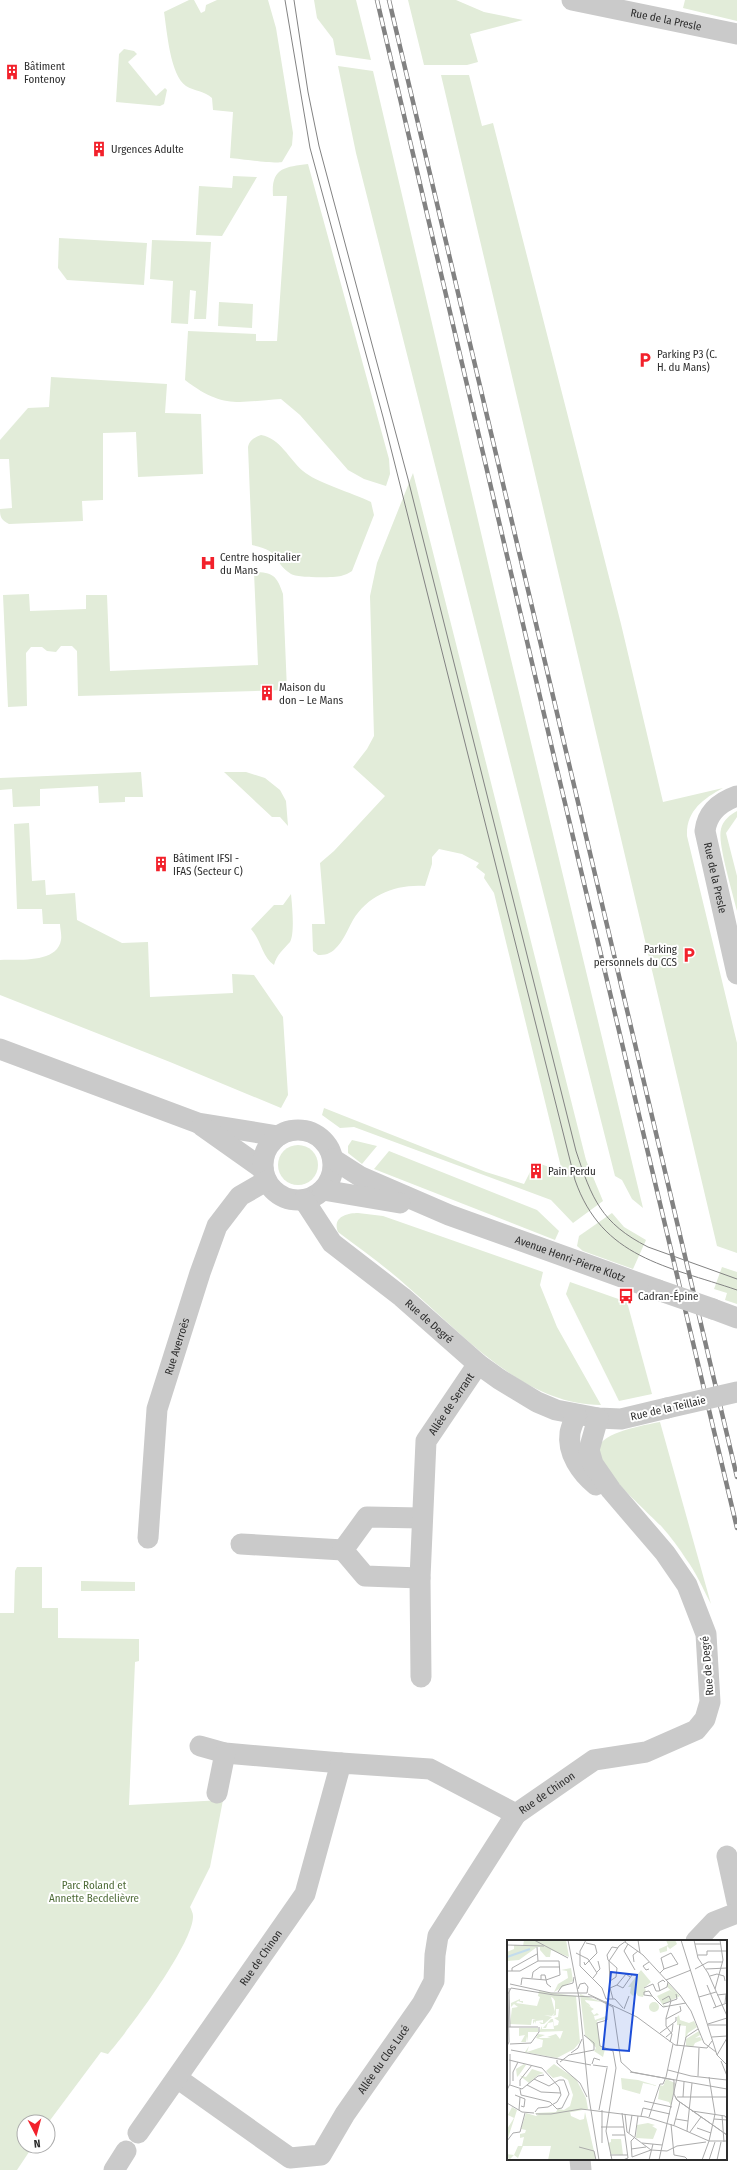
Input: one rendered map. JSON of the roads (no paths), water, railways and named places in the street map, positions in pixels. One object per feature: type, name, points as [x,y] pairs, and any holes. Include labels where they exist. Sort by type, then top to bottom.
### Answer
[{"type":"street","name":"Rue de la Presle","points":[[572,0],[737,34]]},
{"type":"street","name":"Rue de la Presle","points":[[737,796],[715,808],[706,820],[705,831],[737,974]]},
{"type":"street","points":[[0,1049],[198,1123],[278,1136]]},
{"type":"street","points":[[198,1123],[265,1175],[273,1190],[283,1197],[304,1200],[323,1190],[332,1175],[333,1159],[327,1145],[312,1132],[293,1130],[278,1136],[266,1151],[265,1175]]},
{"type":"street","name":"Avenue Henri-Pierre Klotz","points":[[333,1159],[361,1177],[449,1215],[737,1318]]},
{"type":"street","name":"Rue Averroès","points":[[148,1538],[157,1409],[200,1273],[217,1226],[240,1196],[265,1175]]},
{"type":"street","name":"Avenue Henri-Pierre Klotz","points":[[323,1190],[385,1200],[449,1215]]},
{"type":"street","name":"Rue de Degré","points":[[304,1200],[332,1243],[402,1297],[478,1364],[499,1379],[537,1402],[576,1415],[598,1418],[590,1450],[593,1464],[611,1490],[665,1553],[687,1585],[706,1634],[710,1702],[704,1719],[696,1730],[646,1752],[594,1760]]},
{"type":"street","name":"Allée de Serrant","points":[[421,1676],[420,1578],[426,1441],[478,1364]]},
{"type":"street","name":"Rue de la Teillaie","points":[[598,1418],[620,1419],[737,1392]]},
{"type":"street","name":"Rue de Degré","points":[[576,1415],[570,1433],[576,1461],[586,1476],[631,1513]]},
{"type":"street","points":[[343,1550],[367,1517],[422,1518]]},
{"type":"street","points":[[241,1544],[343,1550],[365,1576],[420,1578]]},
{"type":"street","name":"Rue de Chinon","points":[[200,1746],[225,1754],[430,1769],[516,1814],[594,1760]]},
{"type":"street","points":[[217,1793],[225,1754]]},
{"type":"street","name":"Rue de Chinon","points":[[138,2133],[305,1894],[341,1763]]},
{"type":"street","name":"Allée du Clos Lucé","points":[[177,2078],[290,2158],[321,2155],[344,2114],[422,2004],[434,1981],[435,1955],[438,1936],[516,1814]]},
{"type":"street","points":[[727,1856],[737,1902]]},
{"type":"street","points":[[697,1940],[714,1922],[737,1913]]},
{"type":"street","points":[[114,2170],[126,2151]]},
{"type":"street","points":[[580,2160],[581,2170]]},
{"type":"tram line","points":[[285,0],[310,148],[383,417],[575,1180],[587,1206],[602,1227],[620,1243],[640,1255],[662,1265],[737,1290]]},
{"type":"tram line","points":[[294,0],[308,92],[319,146],[408,479],[576,1151],[587,1183],[600,1208],[619,1229],[632,1238],[648,1247],[737,1279]]},
{"type":"railway","points":[[377,0],[555,761],[737,1528]]},
{"type":"railway","points":[[389,0],[737,1477]]},
{"type":"place","name":"Bâtiment Fontenoy","points":[[12,72]]},
{"type":"place","name":"Urgences Adulte","points":[[99,149]]},
{"type":"place","name":"Parking P3 (C. H. du Mans)","points":[[645,360]]},
{"type":"place","name":"Centre hospitalier du Mans","points":[[208,563]]},
{"type":"place","name":"Maison du don – Le Mans","points":[[267,693]]},
{"type":"place","name":"Bâtiment IFSI - IFAS (Secteur C)","points":[[161,864]]},
{"type":"place","name":"Parking personnels du CCS","points":[[689,955]]},
{"type":"place","name":"Pain Perdu","points":[[536,1171]]},
{"type":"place","name":"Cadran-Épine","points":[[626,1296]]},
{"type":"park label","name":"Parc Roland et Annette Becdelièvre","points":[[94,1891]]}]
